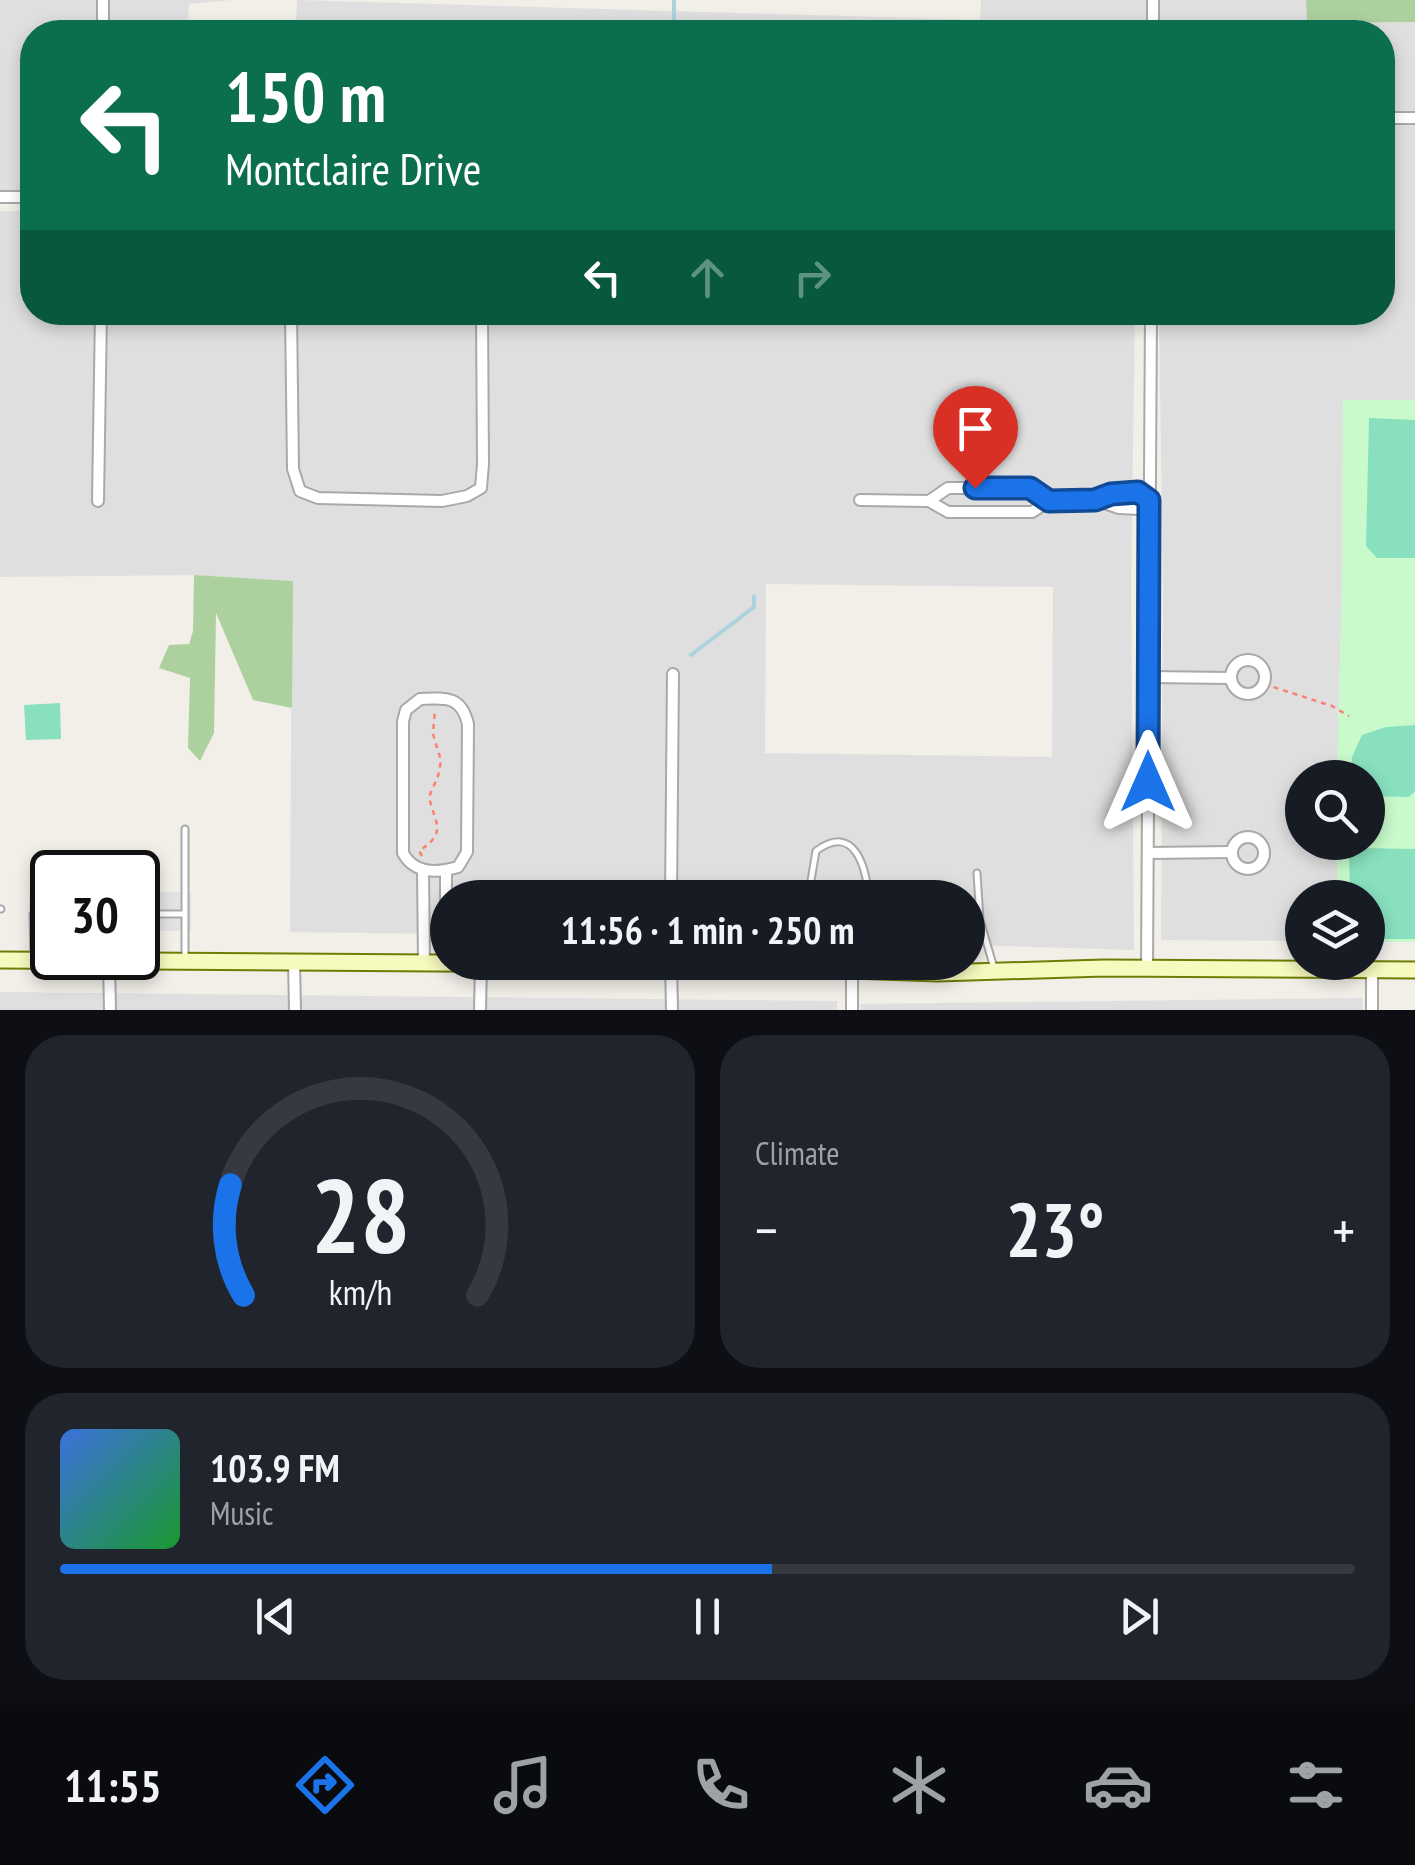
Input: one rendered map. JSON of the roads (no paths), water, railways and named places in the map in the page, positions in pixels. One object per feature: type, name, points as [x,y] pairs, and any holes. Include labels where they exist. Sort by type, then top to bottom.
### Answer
[{"type":"main road","points":[[0,960],[30,960]]},
{"type":"main road","points":[[160,961],[430,963]]},
{"type":"main road","points":[[985,972],[1285,969]]},
{"type":"main road","points":[[1385,970],[1415,970]]},
{"type":"street","points":[[98,501],[101,325]]},
{"type":"street","points":[[292,325],[293,468],[300,490],[318,498],[442,501],[467,496],[480,488],[482,325]]},
{"type":"street","points":[[1146,968],[1151,325]]},
{"type":"street","points":[[929,501],[948,488],[1030,488],[1049,501]]},
{"type":"street","points":[[860,500],[929,501],[948,512],[1032,512],[1049,501],[1095,500],[1120,492],[1138,492],[1149,500]]},
{"type":"street","points":[[1119,508],[1120,492]]},
{"type":"street","points":[[1095,500],[1138,510],[1149,500]]},
{"type":"street","points":[[1248,660],[1259,664],[1265,673],[1258,692],[1248,694],[1238,691],[1231,678],[1238,664],[1248,660]]},
{"type":"street","points":[[672,880],[673,674]]},
{"type":"street","points":[[1148,677],[1231,678]]},
{"type":"street","points":[[420,699],[455,702],[464,710],[468,724],[467,852],[458,867],[446,870],[411,866],[403,853],[403,721],[406,710],[420,699]]},
{"type":"street","points":[[1148,853],[1232,852]]},
{"type":"street","points":[[422,867],[424,963]]},
{"type":"street","points":[[446,870],[446,880]]},
{"type":"street","points":[[424,910],[430,910]]},
{"type":"street","points":[[294,962],[295,1010]]},
{"type":"street","points":[[109,980],[110,1010]]},
{"type":"street","points":[[480,1010],[481,980]]},
{"type":"street","points":[[671,980],[672,1010]]},
{"type":"street","points":[[852,980],[852,1010]]},
{"type":"street","points":[[1372,980],[1372,1010]]},
{"type":"lane","points":[[184,961],[186,829]]},
{"type":"lane","points":[[811,880],[816,851],[832,843],[850,846],[860,856],[867,880]]},
{"type":"lane","points":[[977,873],[980,920],[994,972]]},
{"type":"lane","points":[[160,914],[185,914]]},
{"type":"waterway","points":[[674,0],[674,20]]},
{"type":"waterway","points":[[691,655],[754,607],[754,596]]}]
